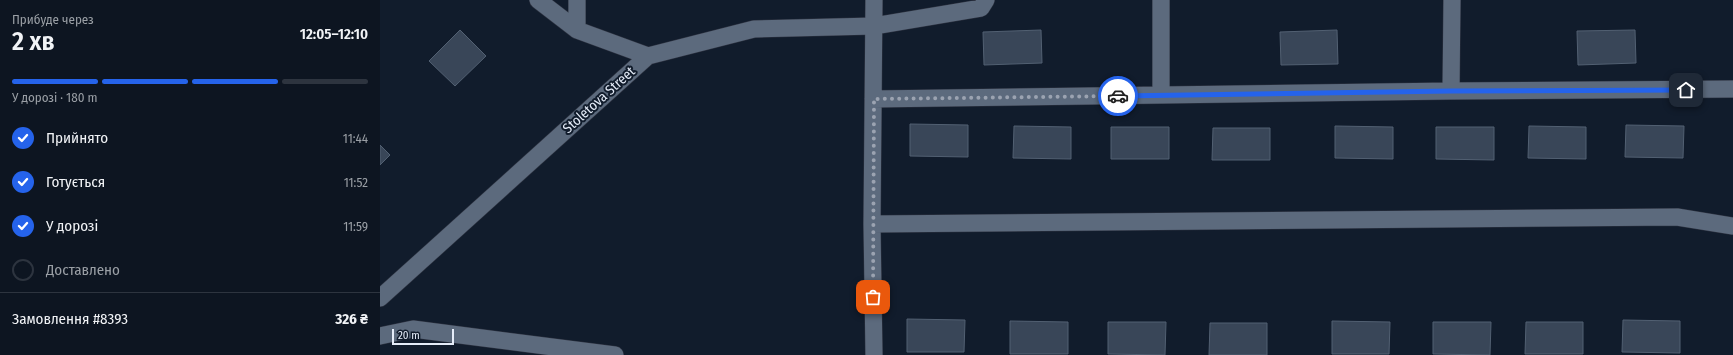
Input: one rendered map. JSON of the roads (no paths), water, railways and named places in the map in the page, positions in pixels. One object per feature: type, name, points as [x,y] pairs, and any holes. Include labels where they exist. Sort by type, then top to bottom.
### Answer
[{"type":"street","points":[[538,0],[577,30],[648,56]]},
{"type":"street","points":[[577,0],[577,30]]},
{"type":"street","points":[[874,0],[872,224],[874,355]]},
{"type":"street","name":"Stoletova Street","points":[[380,298],[648,56],[754,29],[874,26],[981,8],[986,0]]},
{"type":"street","points":[[1161,0],[1161,95]]},
{"type":"street","points":[[1451,91],[1452,0]]},
{"type":"street","points":[[874,99],[1451,91],[1733,90]]},
{"type":"street","points":[[872,224],[1677,217],[1733,226]]},
{"type":"street","points":[[380,336],[413,328],[615,355]]}]
